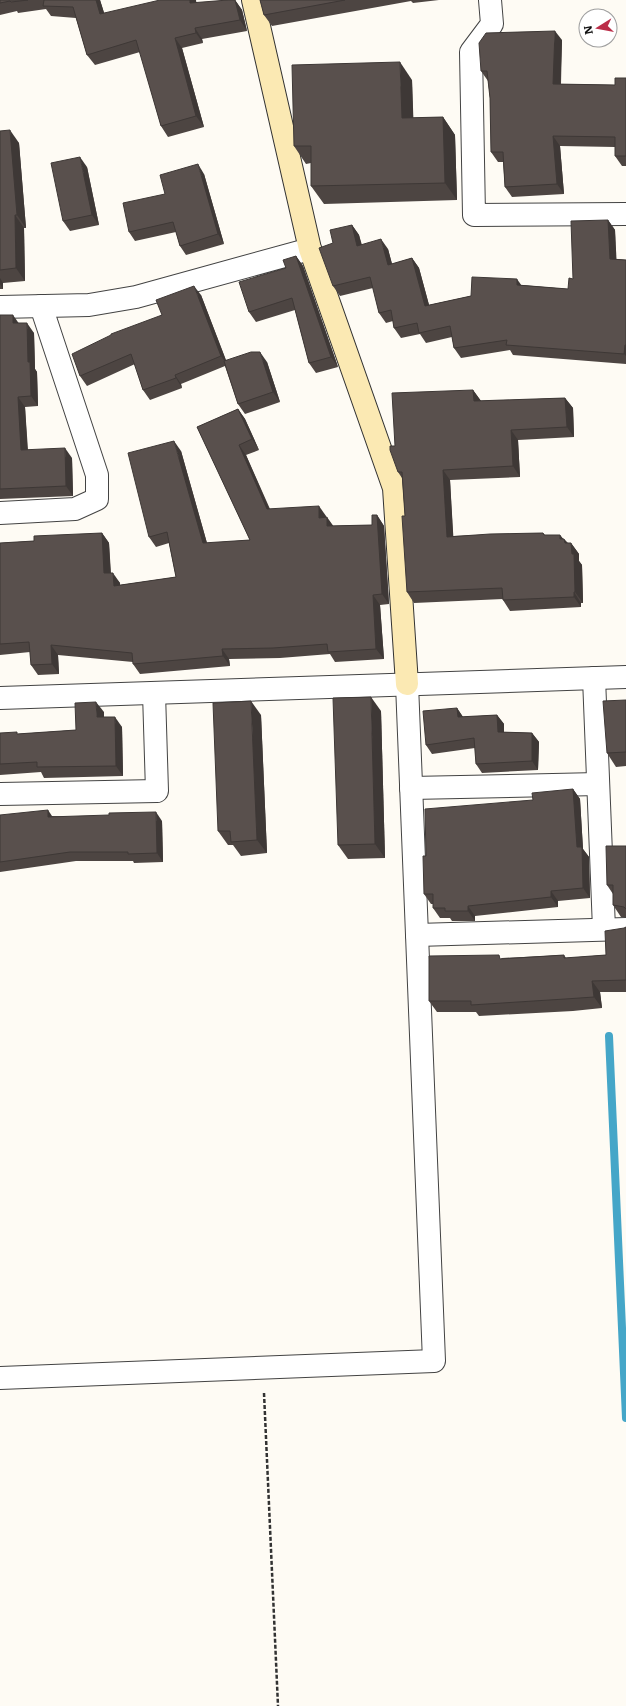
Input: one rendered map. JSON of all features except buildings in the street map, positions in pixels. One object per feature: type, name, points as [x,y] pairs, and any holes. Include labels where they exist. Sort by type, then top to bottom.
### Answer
[{"type":"street","points":[[0,1378],[434,1361],[407,684],[394,488],[310,249],[253,0]]},
{"type":"street","points":[[490,0],[492,24],[471,52],[474,215],[626,214]]},
{"type":"street","points":[[0,308],[89,305],[136,297],[310,249]]},
{"type":"street","points":[[0,512],[75,509],[97,499],[97,475],[41,306]]},
{"type":"street","points":[[0,698],[626,676]]},
{"type":"street","points":[[594,678],[604,929]]},
{"type":"street","points":[[0,794],[157,791],[154,693]]},
{"type":"street","points":[[411,788],[598,784]]},
{"type":"street","points":[[417,935],[626,929]]},
{"type":"path","points":[[263,1368],[278,1706]]},
{"type":"waterway","points":[[609,1036],[626,1418]]}]
